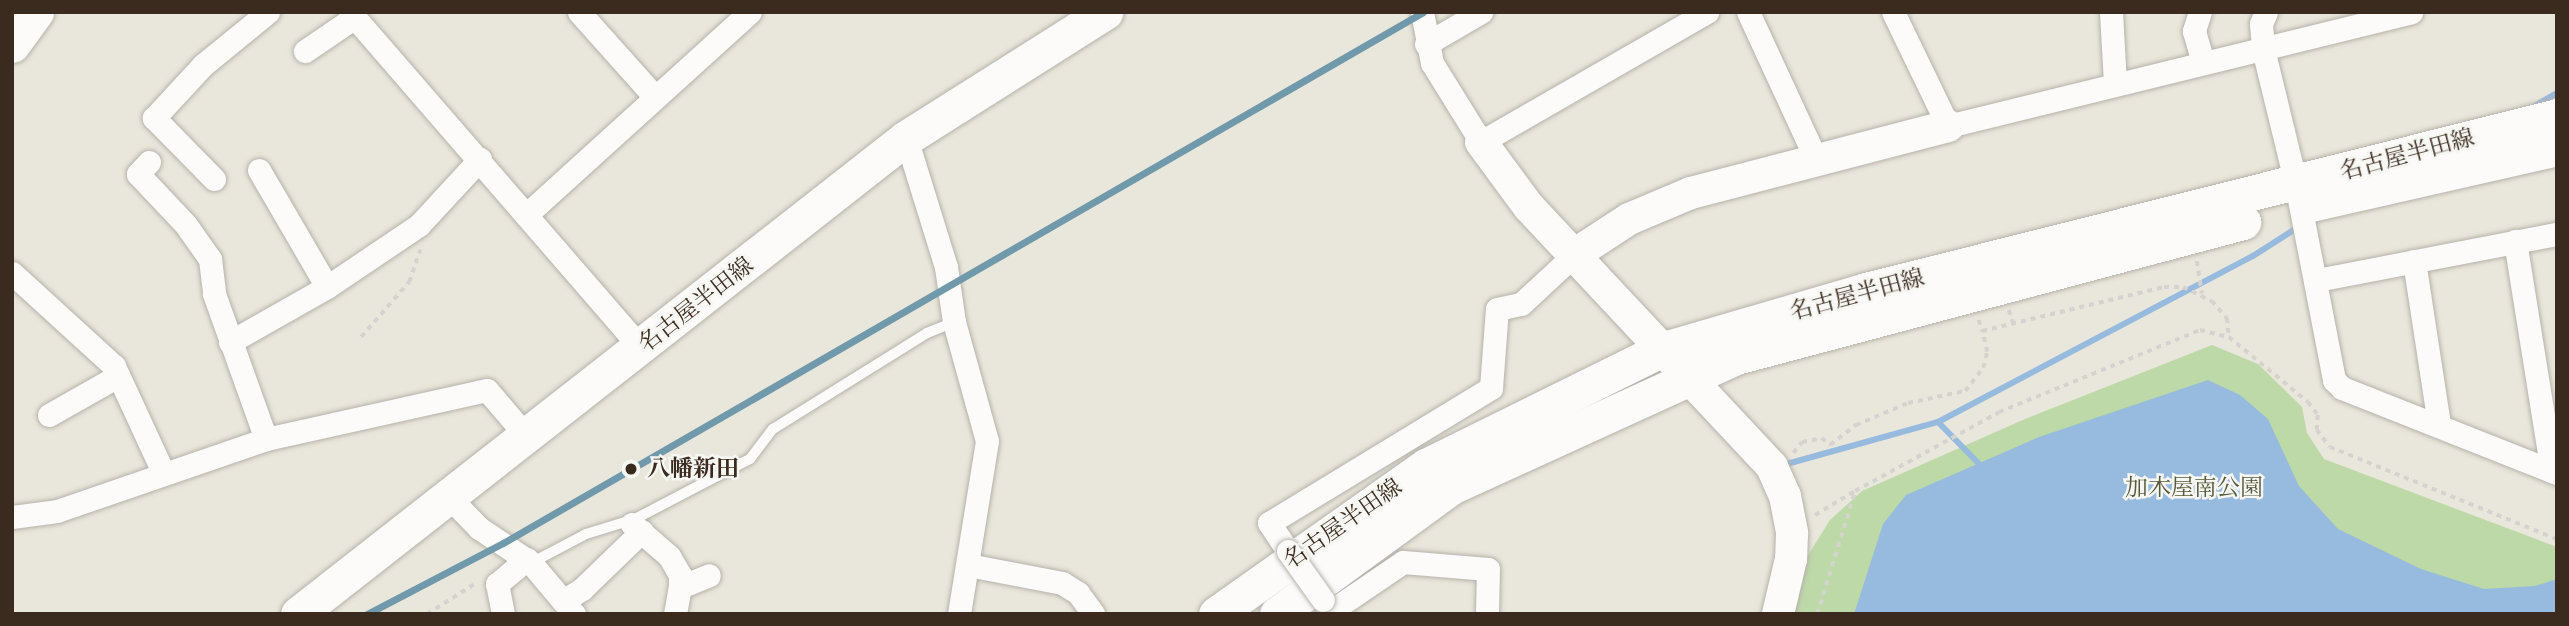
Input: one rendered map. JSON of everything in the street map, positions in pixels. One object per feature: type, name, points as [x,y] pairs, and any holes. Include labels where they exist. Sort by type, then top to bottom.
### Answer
[{"type":"main road","points":[[12,45],[36,12]]},
{"type":"main road","name":"名古屋半田線","points":[[298,614],[527,438],[906,138],[1093,15]]},
{"type":"main road","name":"名古屋半田線","points":[[1277,614],[1451,487],[1736,356],[2298,195],[2557,116]]},
{"type":"main road","name":"名古屋半田線","points":[[1216,614],[1426,466],[1661,350],[1866,290],[2298,195],[2557,148]]},
{"type":"street","points":[[214,179],[154,118],[203,65],[268,12]]},
{"type":"street","points":[[579,12],[655,97]]},
{"type":"street","points":[[526,215],[750,12]]},
{"type":"street","points":[[1422,12],[1426,44],[1442,83],[1504,176],[1661,350],[1690,376],[1767,461],[1785,496],[1791,559],[1778,614]]},
{"type":"street","points":[[1426,44],[1481,12]]},
{"type":"street","points":[[1481,142],[1707,12]]},
{"type":"street","points":[[1748,12],[1816,161]]},
{"type":"street","points":[[1893,12],[1948,127]]},
{"type":"street","points":[[2111,12],[2115,84]]},
{"type":"street","points":[[2200,12],[2194,31],[2203,63]]},
{"type":"street","points":[[2266,12],[2261,24],[2263,49],[2317,280],[2334,380],[2342,388],[2439,424],[2554,472]]},
{"type":"street","points":[[1487,614],[1488,569],[1403,562],[1331,611],[1269,523],[1491,388],[1497,309],[1521,304],[1574,255],[1609,230],[1656,206],[1816,161],[2411,12]]},
{"type":"street","points":[[305,51],[353,15],[641,348]]},
{"type":"street","points":[[906,138],[946,267],[954,322],[987,441],[960,614]]},
{"type":"street","points":[[230,342],[327,287],[419,225],[480,159]]},
{"type":"street","points":[[149,162],[138,174],[186,225],[210,259],[214,294],[266,439]]},
{"type":"street","points":[[258,170],[327,287]]},
{"type":"street","points":[[2317,280],[2557,234]]},
{"type":"street","points":[[2515,241],[2554,472]]},
{"type":"street","points":[[2414,261],[2439,424]]},
{"type":"street","points":[[12,273],[114,366],[163,472]]},
{"type":"street","points":[[49,415],[118,376]]},
{"type":"street","points":[[12,517],[57,511],[163,472],[266,439],[487,390],[527,438]]},
{"type":"street","points":[[449,497],[480,528],[525,563],[569,607],[636,526],[669,556],[680,575],[674,606]]},
{"type":"street","points":[[503,614],[497,584],[525,563]]},
{"type":"street","points":[[968,565],[1062,583],[1078,593],[1093,614]]},
{"type":"street","points":[[674,606],[709,575]]},
{"type":"lane","points":[[525,563],[586,534],[636,526],[750,459],[773,429],[927,333],[954,322]]},
{"type":"path","points":[[361,337],[409,282],[420,250],[419,225]]},
{"type":"path","points":[[2195,254],[2202,294]]},
{"type":"path","points":[[1982,331],[2164,287],[2202,294],[2227,318],[2229,337]]},
{"type":"path","points":[[1786,461],[1802,442],[1822,438],[1830,445],[1856,425],[1908,403],[1965,391],[1983,368],[1987,352],[1977,312]]},
{"type":"path","points":[[1805,518],[1999,412],[2200,330],[2229,337],[2308,402],[2318,415],[2317,430],[2330,447],[2557,539]]},
{"type":"path","points":[[1817,614],[1855,491]]},
{"type":"path","points":[[427,614],[508,564],[525,563]]},
{"type":"green space","name":"加木屋南公園","points":[[2212,345],[2258,364],[2302,407],[2307,433],[2324,459],[2557,547],[2557,614],[1794,614],[1805,560],[1830,520],[1862,491],[2025,419]]},
{"type":"water","name":"加木屋南公園","points":[[2208,380],[2240,395],[2268,419],[2299,486],[2338,529],[2421,569],[2484,589],[2535,586],[2557,579],[2557,614],[1854,614],[1883,524],[1906,495],[2039,437]]},
{"type":"waterway","points":[[2536,105],[2557,93]]},
{"type":"waterway","points":[[1783,465],[1938,422],[2253,256],[2300,226]]},
{"type":"waterway","points":[[1938,422],[1983,468]]},
{"type":"transit line","points":[[367,614],[503,543],[1423,12]]},
{"type":"place","name":"八幡新田","points":[[631,469]]}]
